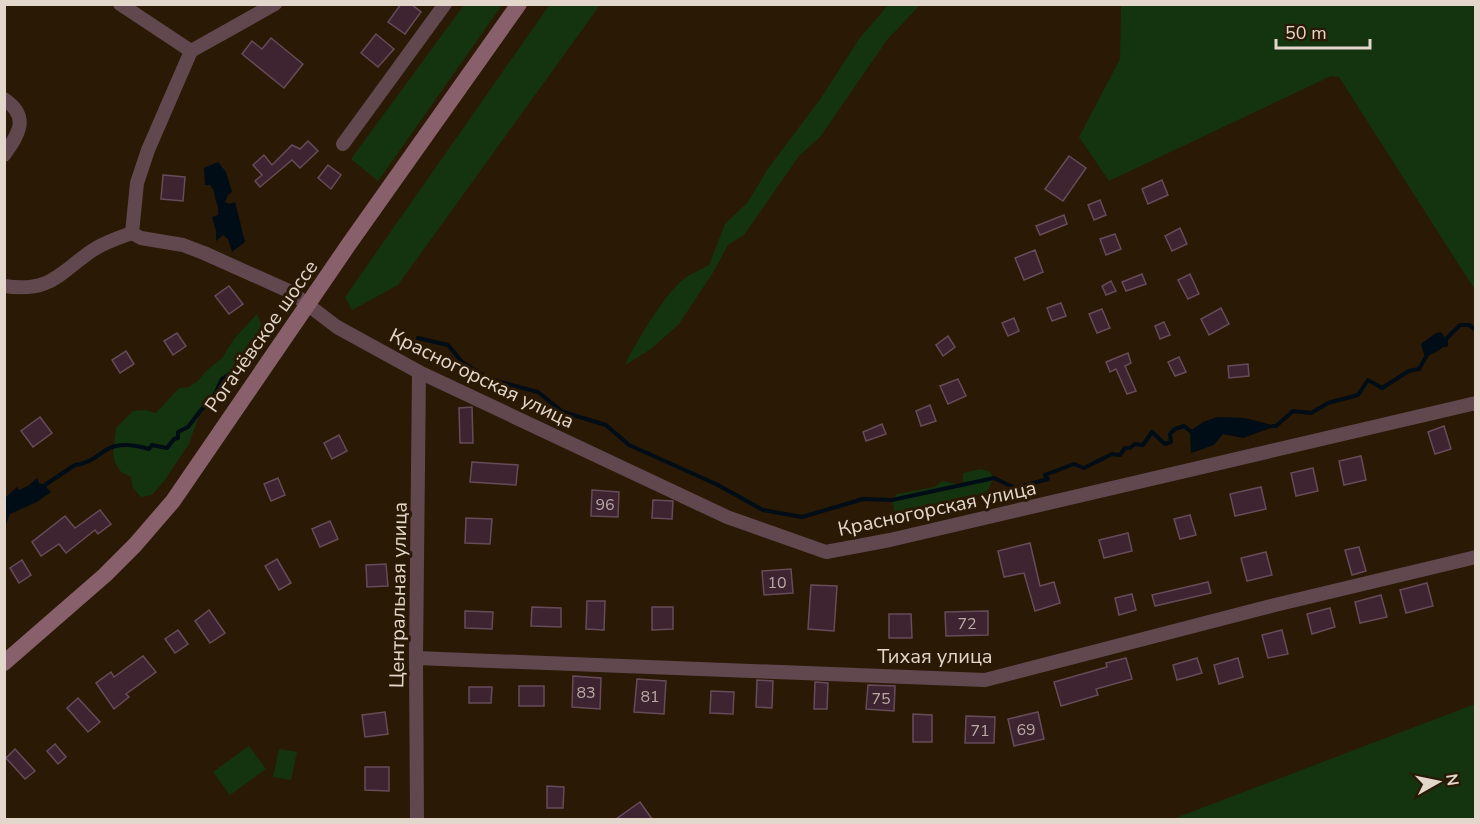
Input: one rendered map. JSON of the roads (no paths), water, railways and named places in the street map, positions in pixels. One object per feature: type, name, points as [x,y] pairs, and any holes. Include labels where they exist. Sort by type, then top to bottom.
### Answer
[{"type":"main road","name":"Рогачёвское шоссе","points":[[4,663],[105,575],[154,525],[173,501],[519,4]]},
{"type":"street","points":[[120,4],[191,51]]},
{"type":"street","points":[[4,286],[18,288],[50,283],[91,251],[109,241],[132,233],[137,183],[148,150],[191,51],[275,4]]},
{"type":"street","points":[[343,144],[445,4]]},
{"type":"street","points":[[4,99],[12,104],[19,118],[21,129],[4,155]]},
{"type":"street","name":"Красногорская улица","points":[[132,233],[141,238],[183,245],[291,292],[337,327],[419,372],[727,517],[826,552],[890,540],[1476,403]]},
{"type":"street","name":"Центральная улица","points":[[417,819],[419,372]]},
{"type":"street","name":"Тихая улица","points":[[416,658],[985,680],[1275,605],[1476,557]]},
{"type":"waterway","points":[[1442,345],[1446,345],[1446,339],[1460,325],[1469,325],[1476,330]]},
{"type":"waterway","points":[[42,487],[75,465],[88,461],[111,447],[128,445],[149,449],[152,445],[167,448],[174,439],[178,438],[178,432],[188,427],[212,400],[222,379],[253,360],[263,344],[264,329]]},
{"type":"waterway","points":[[418,338],[448,345],[462,362],[489,379],[538,392],[563,412],[606,425],[629,445],[716,484],[763,510],[802,517],[863,499],[892,500],[994,478],[1015,488],[1048,479],[1045,475],[1074,464],[1084,468],[1112,454],[1120,455],[1125,448],[1130,448],[1135,444],[1143,445],[1152,432],[1165,444],[1171,442],[1170,434],[1175,429],[1184,426],[1194,431]]},
{"type":"waterway","points":[[1273,426],[1293,411],[1311,413],[1328,403],[1358,395],[1368,380],[1382,388],[1409,371],[1419,369],[1427,355]]}]
